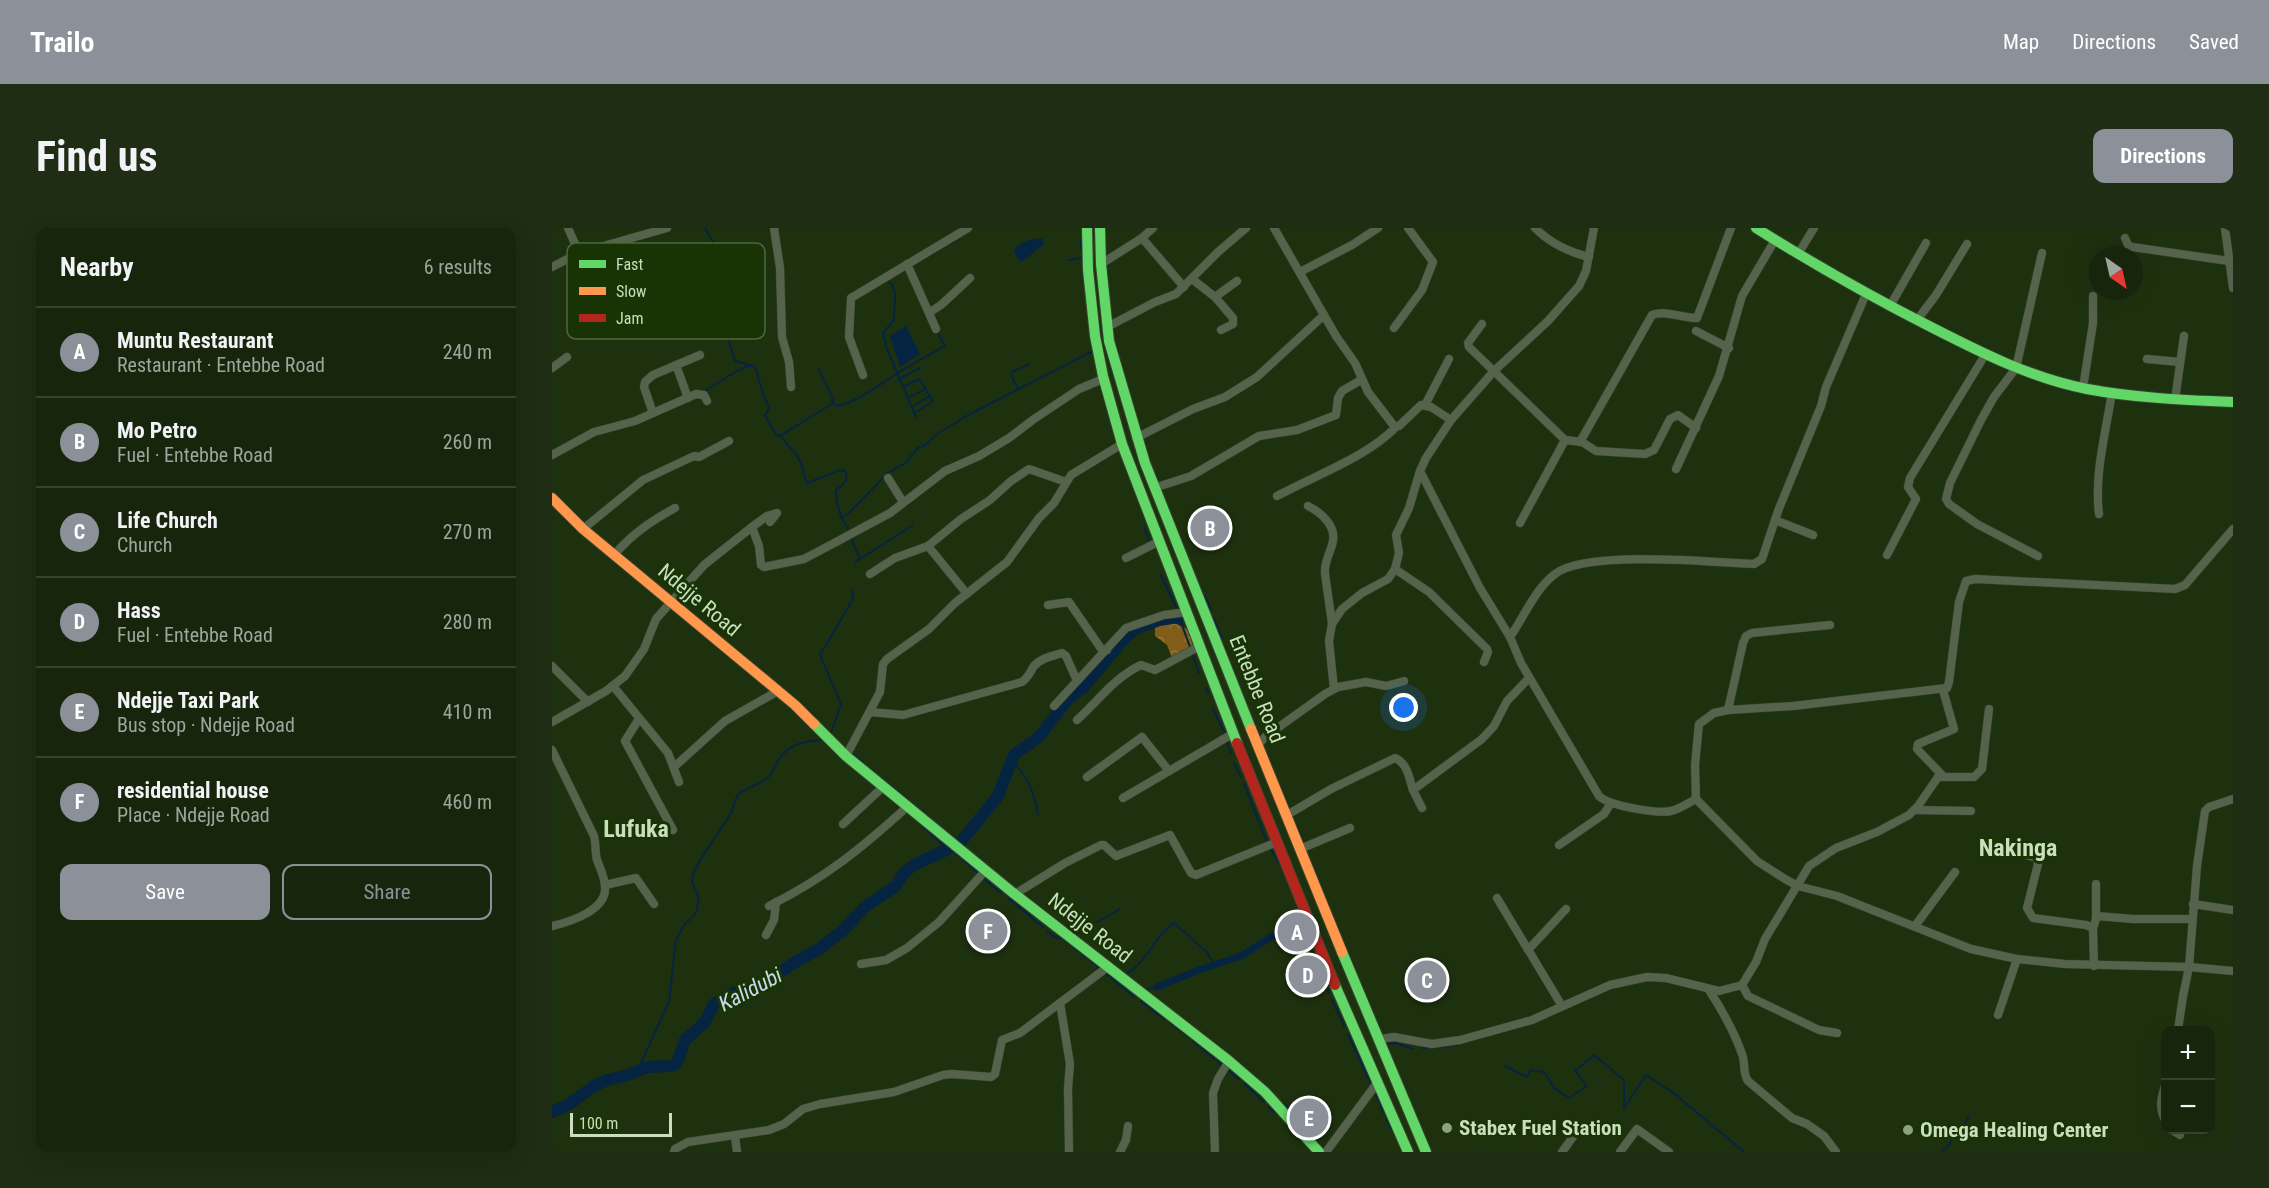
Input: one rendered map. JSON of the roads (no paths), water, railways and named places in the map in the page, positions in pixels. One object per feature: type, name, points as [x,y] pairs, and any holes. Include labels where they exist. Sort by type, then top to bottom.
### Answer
[{"type":"main road","name":"Entebbe Road","points":[[1087,228],[1095,336],[1103,379],[1122,444],[1277,842],[1408,1152]]},
{"type":"main road","name":"Entebbe Road","points":[[1101,228],[1101,264],[1107,327],[1112,356],[1136,438],[1300,849],[1426,1152]]},
{"type":"main road","points":[[1756,228],[1866,294],[1985,355],[2016,368],[2083,388],[2175,400],[2233,402]]},
{"type":"main road","name":"Ndejje Road","points":[[552,498],[583,529],[778,691],[846,756],[883,787],[1229,1062],[1264,1092],[1319,1152]]},
{"type":"main road","points":[[1223,707],[1241,702]]},
{"type":"street","points":[[568,228],[574,243]]},
{"type":"street","points":[[616,243],[667,228]]},
{"type":"street","points":[[774,228],[780,268],[782,337],[789,362],[791,387]]},
{"type":"street","points":[[863,375],[849,341],[849,300],[968,228]]},
{"type":"street","points":[[1101,264],[1142,238],[1153,228]]},
{"type":"street","points":[[1107,327],[1155,302],[1176,294],[1246,228]]},
{"type":"street","points":[[1274,228],[1323,315],[1355,363],[1361,380],[1386,418],[1396,427]]},
{"type":"street","points":[[1300,272],[1352,245],[1378,228]]},
{"type":"street","points":[[1394,328],[1422,290],[1433,262],[1408,228]]},
{"type":"street","points":[[1535,228],[1544,237],[1568,252],[1589,257]]},
{"type":"street","points":[[1332,624],[1342,609],[1362,593],[1388,579],[1395,569],[1399,553],[1396,535],[1409,508],[1420,471],[1451,420],[1494,371],[1548,321],[1579,286],[1586,271],[1594,228]]},
{"type":"street","points":[[1580,442],[1652,315],[1659,312],[1697,318],[1731,228]]},
{"type":"street","points":[[1798,254],[1814,228]]},
{"type":"street","points":[[2224,228],[2233,288]]},
{"type":"street","points":[[2126,237],[2128,245],[2132,247],[2229,261]]},
{"type":"street","points":[[1142,238],[1184,286]]},
{"type":"street","points":[[1676,470],[1696,428],[1728,348],[1742,296],[1775,240]]},
{"type":"street","points":[[1890,306],[1926,243]]},
{"type":"street","points":[[1917,320],[1936,295],[1966,244]]},
{"type":"street","points":[[2038,556],[1977,524],[1946,500],[1950,483],[1981,420],[1994,397],[2016,368],[2042,253]]},
{"type":"street","points":[[552,267],[567,260]]},
{"type":"street","points":[[907,264],[936,329]]},
{"type":"street","points":[[930,312],[970,278]]},
{"type":"street","points":[[1192,279],[1215,297],[1234,321],[1221,330]]},
{"type":"street","points":[[1215,297],[1237,282]]},
{"type":"street","points":[[1510,638],[1542,587],[1552,576],[1568,566],[1618,559],[1754,564],[1762,560],[1775,520],[1821,406],[1826,387],[1866,294]]},
{"type":"street","points":[[2083,388],[2093,323],[2093,300]]},
{"type":"street","points":[[1136,438],[1194,408],[1225,397],[1257,377],[1323,315]]},
{"type":"street","points":[[1482,324],[1468,345],[1565,440],[1580,442],[1596,451],[1645,454],[1654,450],[1670,419],[1674,416],[1678,415],[1696,428]]},
{"type":"street","points":[[1696,331],[1728,348]]},
{"type":"street","points":[[2175,400],[2184,336]]},
{"type":"street","points":[[653,413],[644,387],[645,382],[653,375],[700,355]]},
{"type":"street","points":[[1887,555],[1916,499],[1908,486],[1910,478],[1985,355]]},
{"type":"street","points":[[552,368],[567,357]]},
{"type":"street","points":[[2147,358],[2180,362]]},
{"type":"street","points":[[1425,405],[1449,359]]},
{"type":"street","points":[[676,365],[688,398]]},
{"type":"street","points":[[752,527],[759,546],[762,566],[773,567],[804,559],[890,513],[945,471],[980,456],[1079,389],[1103,379]]},
{"type":"street","points":[[1155,488],[1191,476],[1259,436],[1297,430],[1336,415],[1338,398],[1342,391],[1361,380]]},
{"type":"street","points":[[2099,514],[2098,490],[2104,432],[2112,392]]},
{"type":"street","points":[[552,455],[594,432],[619,426],[688,398],[701,394],[707,401]]},
{"type":"street","points":[[1277,496],[1385,439],[1417,408],[1425,405],[1431,407],[1451,420]]},
{"type":"street","points":[[1520,523],[1565,440]]},
{"type":"street","points":[[583,529],[644,480],[694,456],[699,457],[729,441]]},
{"type":"street","points":[[846,756],[880,692],[883,664],[886,659],[929,629],[1007,562],[1039,518],[1054,503],[1071,475],[1122,444]]},
{"type":"street","points":[[870,574],[895,558],[928,546],[1029,469],[1066,482]]},
{"type":"street","points":[[1420,471],[1480,588],[1510,638],[1530,678],[1603,800],[1653,811],[1669,812],[1696,799]]},
{"type":"street","points":[[888,478],[903,502]]},
{"type":"street","points":[[1308,506],[1320,512],[1333,532],[1325,572],[1332,624],[1329,641],[1334,689]]},
{"type":"street","points":[[614,555],[629,537],[646,524],[675,508]]},
{"type":"street","points":[[552,722],[613,686],[625,675],[639,657],[656,619],[704,565],[767,516],[777,513],[770,522]]},
{"type":"street","points":[[1775,520],[1813,535]]},
{"type":"street","points":[[2233,529],[2180,588],[1986,579],[1966,582],[1959,603],[1947,688],[1714,713],[1699,724],[1695,765],[1696,799],[1757,861],[1798,886],[1837,896],[1971,950],[2017,959],[2094,966],[2190,967],[2233,971]]},
{"type":"street","points":[[1126,558],[1160,541]]},
{"type":"street","points":[[928,546],[967,594]]},
{"type":"street","points":[[1395,569],[1429,592],[1487,649],[1484,662]]},
{"type":"street","points":[[1048,605],[1069,602],[1102,650],[1107,650]]},
{"type":"street","points":[[1054,706],[1126,628],[1164,615],[1187,612]]},
{"type":"street","points":[[1728,710],[1746,636],[1752,633],[1830,625]]},
{"type":"street","points":[[1077,720],[1111,685],[1134,668],[1141,665],[1155,670],[1200,646]]},
{"type":"street","points":[[870,712],[903,715],[1022,682],[1036,664],[1062,653],[1066,656],[1077,681]]},
{"type":"street","points":[[552,666],[588,702]]},
{"type":"street","points":[[1413,790],[1482,740],[1494,726],[1506,701],[1530,678]]},
{"type":"street","points":[[1259,744],[1265,737],[1334,689],[1366,682],[1386,686],[1404,681]]},
{"type":"street","points":[[613,686],[663,746],[679,782]]},
{"type":"street","points":[[1942,776],[1917,749],[1918,744],[1954,729],[1943,690]]},
{"type":"street","points":[[674,767],[725,721],[778,691]]},
{"type":"street","points":[[1380,1042],[1380,1039],[1394,1037],[1432,1044],[1450,1042],[1522,1023],[1610,985],[1647,977],[1666,978],[1719,992],[1742,985],[1756,962],[1765,939],[1798,886],[1802,875],[1822,856],[1847,843],[1877,832],[1914,810],[1936,779],[1942,776],[1974,777],[1982,769],[1989,709]]},
{"type":"street","points":[[639,719],[625,741],[673,830]]},
{"type":"street","points":[[1123,798],[1234,733]]},
{"type":"street","points":[[1087,777],[1142,737],[1168,771]]},
{"type":"street","points":[[552,750],[594,836],[597,846],[596,856],[605,885],[605,893],[598,904],[573,921],[552,926]]},
{"type":"street","points":[[1287,815],[1331,789],[1395,758],[1400,759],[1407,770],[1422,808]]},
{"type":"street","points":[[843,824],[883,787]]},
{"type":"street","points":[[2179,1026],[2190,967],[2193,904],[2205,811],[2209,807],[2233,799]]},
{"type":"street","points":[[1559,845],[1605,814],[1611,803]]},
{"type":"street","points":[[766,935],[774,920],[772,904],[846,861],[908,806]]},
{"type":"street","points":[[1914,810],[1971,811]]},
{"type":"street","points":[[1300,849],[1350,828]]},
{"type":"street","points":[[1015,894],[1065,863],[1101,845],[1116,856],[1170,835],[1190,872],[1196,875],[1277,842]]},
{"type":"street","points":[[2018,853],[2037,858],[2038,864],[2027,908],[2033,918],[2086,925],[2093,928]]},
{"type":"street","points":[[861,964],[886,960],[907,948],[939,922],[986,870]]},
{"type":"street","points":[[1915,926],[1956,872]]},
{"type":"street","points":[[605,885],[636,878],[654,904]]},
{"type":"street","points":[[2094,966],[2093,928],[2096,917],[2096,884]]},
{"type":"street","points":[[1497,898],[1562,1006]]},
{"type":"street","points":[[2193,904],[2233,910]]},
{"type":"street","points":[[1528,950],[1566,909]]},
{"type":"street","points":[[2096,917],[2151,920],[2192,919]]},
{"type":"street","points":[[1998,1015],[2017,959]]},
{"type":"street","points":[[674,1152],[675,1149],[688,1142],[735,1136],[777,1127],[799,1111],[820,1104],[894,1092],[952,1074],[991,1077],[995,1074],[1002,1040],[1020,1032],[1109,966]]},
{"type":"street","points":[[1742,985],[1748,996],[1818,1030],[1837,1033]]},
{"type":"street","points":[[1709,990],[1723,1012],[1744,1057],[1744,1075],[1748,1081],[1777,1107],[1824,1136],[1836,1152]]},
{"type":"street","points":[[1060,1003],[1070,1064],[1069,1152]]},
{"type":"street","points":[[1215,1152],[1213,1093],[1218,1079],[1229,1062]]},
{"type":"street","points":[[1326,1152],[1377,1083]]},
{"type":"street","points":[[1120,1152],[1126,1140],[1128,1126]]},
{"type":"street","points":[[1620,1152],[1637,1128],[1669,1152]]},
{"type":"street","points":[[1562,1152],[1575,1134]]},
{"type":"street","points":[[735,1136],[737,1152]]},
{"type":"water","points":[[1042,238],[1044,245],[1020,262],[1014,251],[1016,248],[1026,242]]},
{"type":"water","points":[[906,326],[920,354],[900,367],[890,336]]},
{"type":"waterway","points":[[705,228],[714,243]]},
{"type":"waterway","points":[[915,264],[956,240]]},
{"type":"waterway","points":[[1081,241],[1081,249]]},
{"type":"waterway","points":[[1069,260],[1081,258]]},
{"type":"waterway","points":[[887,278],[895,293],[894,320],[883,333],[887,349],[916,417]]},
{"type":"waterway","points":[[833,403],[838,406],[861,397],[902,370],[945,346],[936,330]]},
{"type":"waterway","points":[[728,339],[735,361],[754,366],[769,408],[765,415],[776,435],[781,436],[797,456],[807,483],[841,470],[845,471],[846,480],[836,490],[836,501],[849,531]]},
{"type":"waterway","points":[[886,474],[905,463],[919,447],[924,446],[937,434],[970,414],[1091,352]]},
{"type":"waterway","points":[[1018,389],[1011,375],[1012,372],[1029,364]]},
{"type":"waterway","points":[[706,390],[751,365]]},
{"type":"waterway","points":[[780,436],[833,403],[819,368]]},
{"type":"waterway","points":[[901,378],[920,368]]},
{"type":"waterway","points":[[905,386],[919,379],[933,401],[915,413]]},
{"type":"waterway","points":[[910,397],[925,389]]},
{"type":"waterway","points":[[913,406],[930,396]]},
{"type":"waterway","points":[[841,518],[849,513],[883,478]]},
{"type":"waterway","points":[[860,559],[913,525]]},
{"type":"waterway","points":[[1144,527],[1149,540]]},
{"type":"waterway","points":[[852,536],[860,559],[855,563]]},
{"type":"waterway","points":[[1161,575],[1176,607]]},
{"type":"waterway","points":[[828,731],[831,733],[841,704],[820,655],[853,599],[852,589]]},
{"type":"waterway","points":[[1205,596],[1211,610]]},
{"type":"waterway","points":[[1179,617],[1190,647]]},
{"type":"waterway","points":[[960,843],[998,796],[1014,755],[1039,737],[1068,699],[1084,687],[1125,638],[1137,628],[1159,620],[1179,617]]},
{"type":"waterway","points":[[1214,618],[1222,638]]},
{"type":"waterway","points":[[1192,653],[1199,673]]},
{"type":"waterway","points":[[1206,688],[1208,693]]},
{"type":"waterway","points":[[1213,709],[1225,734]]},
{"type":"waterway","points":[[807,710],[814,716]]},
{"type":"waterway","points":[[638,1070],[669,1001],[676,940],[684,925],[696,913],[699,899],[692,882],[699,862],[731,813],[738,794],[767,778],[781,756],[791,748],[808,741],[821,740]]},
{"type":"waterway","points":[[1227,743],[1231,753]]},
{"type":"waterway","points":[[853,754],[863,762]]},
{"type":"waterway","points":[[1011,761],[1022,772],[1029,785],[1038,814]]},
{"type":"waterway","points":[[1234,763],[1241,777]]},
{"type":"waterway","points":[[870,769],[879,777]]},
{"type":"waterway","points":[[1244,784],[1267,842]]},
{"type":"waterway","points":[[890,785],[909,801]]},
{"type":"waterway","points":[[912,803],[924,813]]},
{"type":"waterway","points":[[920,824],[943,845]]},
{"type":"waterway","points":[[1296,825],[1303,841]]},
{"type":"waterway","points":[[1270,848],[1280,865]]},
{"type":"waterway","name":"Kalidubi","points":[[552,1112],[568,1105],[594,1086],[607,1080],[648,1067],[671,1066],[677,1063],[685,1040],[704,1023],[714,1004],[733,993],[747,991],[767,982],[792,964],[819,949],[841,932],[866,906],[896,886],[903,874],[912,866],[948,849]]},
{"type":"waterway","points":[[956,854],[961,858]]},
{"type":"waterway","points":[[963,860],[978,873]]},
{"type":"waterway","points":[[983,878],[1001,893]]},
{"type":"waterway","points":[[1008,898],[1043,927]]},
{"type":"waterway","points":[[1076,934],[1120,909]]},
{"type":"waterway","points":[[1055,919],[1083,941]]},
{"type":"waterway","points":[[1157,987],[1241,956],[1287,927],[1306,920]]},
{"type":"waterway","points":[[1125,974],[1139,964],[1161,935],[1174,923],[1207,952],[1214,965]]},
{"type":"waterway","points":[[1047,931],[1056,938],[1062,938],[1101,969]]},
{"type":"waterway","points":[[1107,974],[1134,997]]},
{"type":"waterway","points":[[1146,991],[1157,987]]},
{"type":"waterway","points":[[1332,1000],[1344,1026]]},
{"type":"waterway","points":[[1141,1001],[1164,1019]]},
{"type":"waterway","points":[[1170,1023],[1189,1037]]},
{"type":"waterway","points":[[1348,1034],[1372,1086]]},
{"type":"waterway","points":[[1193,1041],[1222,1065]]},
{"type":"waterway","points":[[1387,1044],[1395,1043],[1413,1049]]},
{"type":"waterway","points":[[1422,1048],[1458,1045]]},
{"type":"waterway","points":[[1505,1066],[1527,1077],[1531,1070],[1544,1072],[1554,1088],[1569,1098],[1587,1086],[1575,1071],[1594,1055],[1624,1080],[1624,1108],[1646,1075],[1676,1095],[1744,1152]]},
{"type":"waterway","points":[[1229,1071],[1239,1079]]},
{"type":"waterway","points":[[1245,1084],[1264,1102]]},
{"type":"waterway","points":[[1376,1095],[1384,1113]]},
{"type":"waterway","points":[[1284,1104],[1289,1109]]},
{"type":"waterway","points":[[1268,1107],[1274,1112]]},
{"type":"waterway","points":[[1943,1152],[1969,1117]]},
{"type":"waterway","points":[[1387,1119],[1391,1130]]},
{"type":"place","name":"Mo Petro","points":[[1210,528]]},
{"type":"place","name":"residential house","points":[[988,931]]},
{"type":"place","name":"Muntu Restaurant","points":[[1297,932]]},
{"type":"place","name":"Hass","points":[[1308,975]]},
{"type":"place","name":"Life Church","points":[[1427,980]]},
{"type":"place","name":"Ndejje Taxi Park","points":[[1309,1118]]},
{"type":"place","name":"Stabex Fuel Station","points":[[1447,1128]]},
{"type":"place","name":"Omega Healing Center","points":[[1908,1130]]},
{"type":"district","name":"Lufuka","points":[[636,829]]},
{"type":"district","name":"Nakinga","points":[[2018,848]]}]
